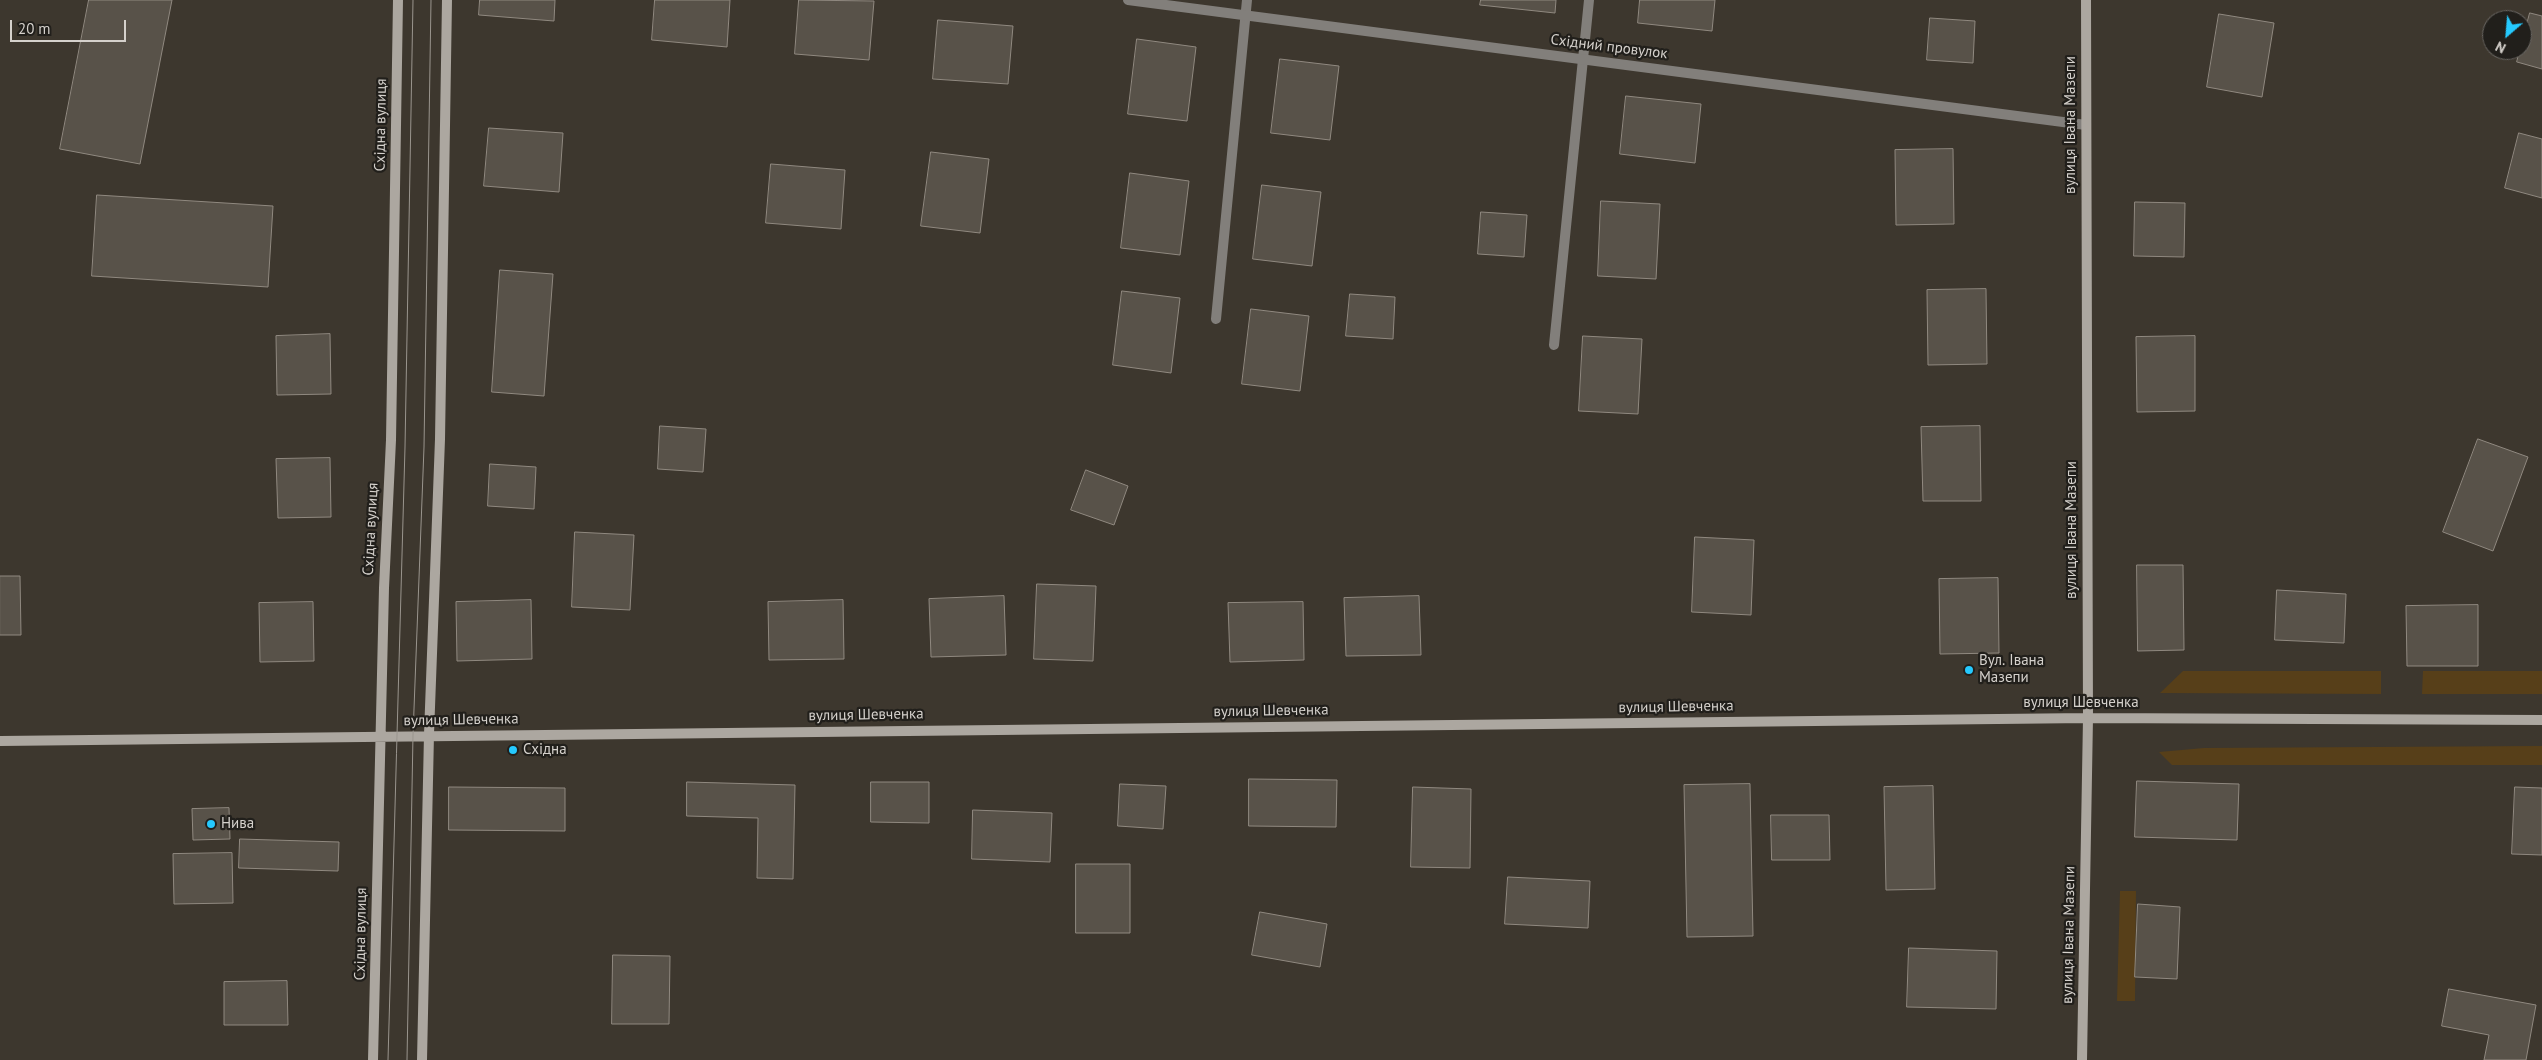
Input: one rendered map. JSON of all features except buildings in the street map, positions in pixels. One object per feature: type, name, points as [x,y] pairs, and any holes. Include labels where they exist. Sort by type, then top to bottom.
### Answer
[{"type":"street","name":"Східна вулиця","points":[[373,1060],[384,588],[390,440],[398,0]]},
{"type":"street","points":[[422,1060],[429,734],[440,429],[447,0]]},
{"type":"street","name":"Східний провулок","points":[[1128,0],[2086,125]]},
{"type":"street","points":[[1216,319],[1247,0]]},
{"type":"street","points":[[1554,345],[1589,0]]},
{"type":"street","name":"вулиця Івана Мазепи","points":[[2082,1060],[2088,718],[2086,0]]},
{"type":"street","name":"вулиця Шевченка","points":[[0,741],[429,734],[2088,718],[2542,720]]},
{"type":"shaded area","points":[[2183,671],[2381,671],[2381,694],[2160,693]]},
{"type":"shaded area","points":[[2423,671],[2542,671],[2542,694],[2422,694]]},
{"type":"shaded area","points":[[2542,746],[2542,765],[2172,765],[2159,752],[2204,748]]},
{"type":"shaded area","points":[[2120,891],[2136,891],[2135,1001],[2117,1001]]},
{"type":"tram line","points":[[388,1060],[405,447],[413,0]]},
{"type":"tram line","points":[[407,1060],[413,735],[424,447],[431,0]]},
{"type":"place","name":"Вул. Івана Мазепи","points":[[1969,670]]},
{"type":"place","name":"Східна","points":[[513,750]]},
{"type":"place","name":"Нива","points":[[211,824]]}]
